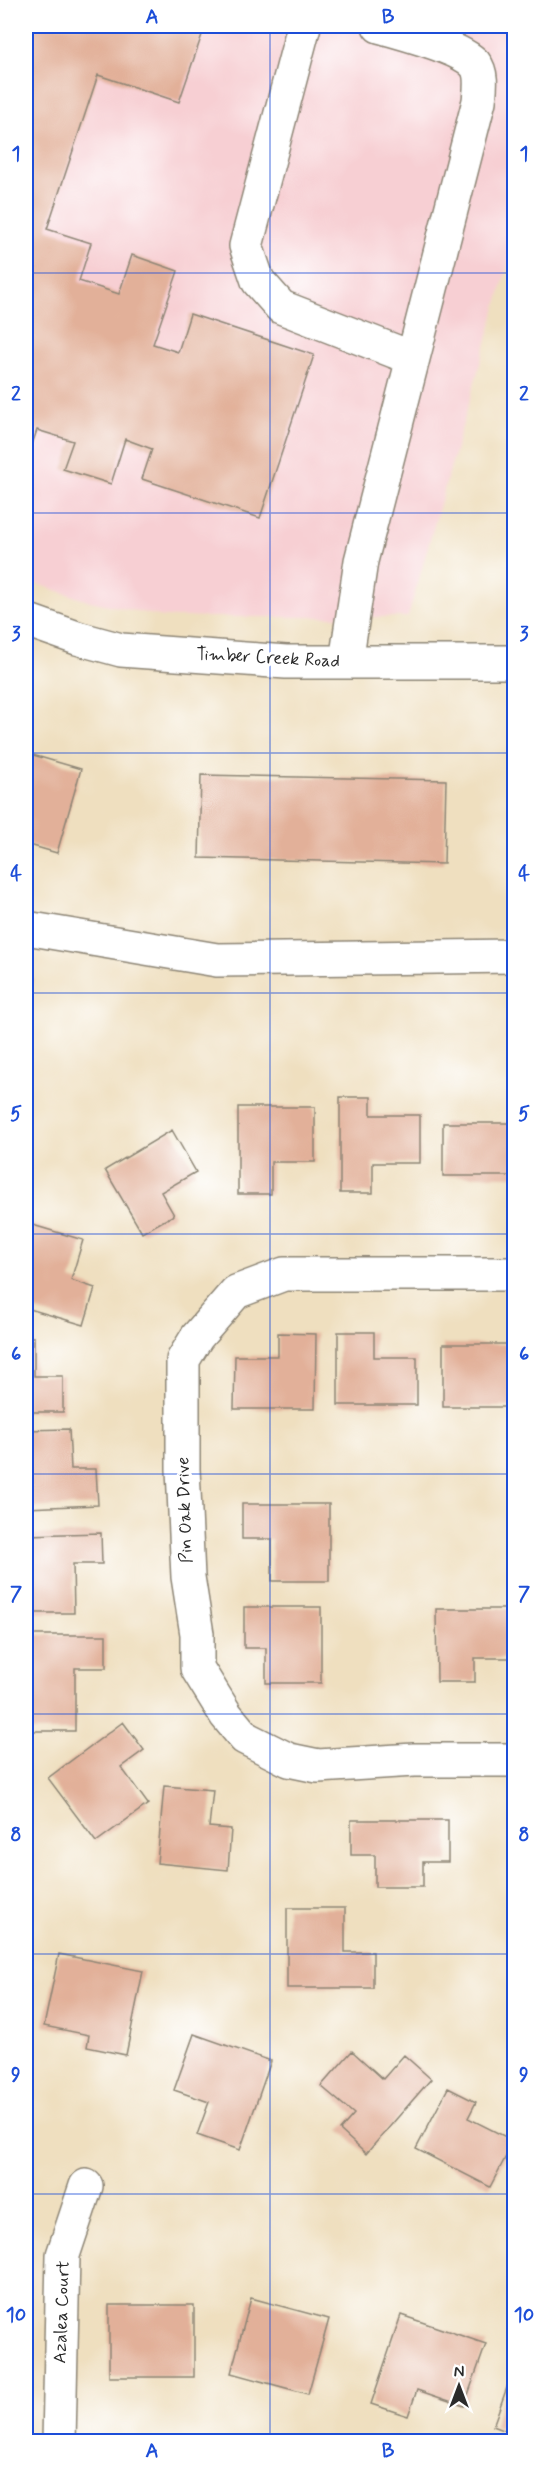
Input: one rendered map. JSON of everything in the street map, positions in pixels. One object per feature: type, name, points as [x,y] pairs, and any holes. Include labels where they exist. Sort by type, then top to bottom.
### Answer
[{"type":"street","points":[[304,26],[246,246],[258,281],[281,307],[412,358]]},
{"type":"street","points":[[345,662],[361,561],[479,101],[480,77],[476,65],[458,52],[379,26]]},
{"type":"street","name":"Timber Creek Road","points":[[26,620],[77,638],[121,650],[286,662],[514,662]]},
{"type":"street","points":[[26,928],[218,960],[514,956]]},
{"type":"street","name":"Pin Oak Drive","points":[[514,1274],[284,1274],[236,1292],[197,1337],[183,1360],[183,1469],[187,1566],[197,1634],[197,1668],[226,1715],[245,1738],[289,1760],[318,1766],[414,1760],[514,1760]]},
{"type":"street","name":"Azalea Court","points":[[59,2442],[63,2255],[86,2186]]},
{"type":"shaded area","points":[[26,26],[514,26],[514,244],[408,617],[164,617],[85,600],[26,580]]},
{"type":"building","points":[[26,26],[205,26],[179,102],[98,75],[47,229],[91,243],[79,281],[119,294],[132,255],[178,271],[153,344],[178,352],[190,314],[314,355],[260,518],[142,479],[152,449],[125,439],[111,484],[63,469],[73,441],[37,430],[26,462]]},
{"type":"building","points":[[26,753],[81,769],[57,853],[26,844]]},
{"type":"building","points":[[201,775],[446,780],[444,864],[199,858]]},
{"type":"building","points":[[26,976],[33,979],[26,1000]]},
{"type":"building","points":[[340,1097],[371,1097],[371,1115],[420,1115],[420,1163],[373,1163],[373,1193],[340,1193]]},
{"type":"building","points":[[238,1107],[315,1107],[315,1162],[271,1162],[271,1194],[238,1194]]},
{"type":"building","points":[[443,1123],[514,1123],[514,1176],[443,1176]]},
{"type":"building","points":[[172,1130],[196,1172],[161,1192],[174,1215],[142,1233],[105,1170]]},
{"type":"building","points":[[26,1223],[83,1240],[71,1280],[95,1288],[84,1325],[26,1308]]},
{"type":"building","points":[[338,1332],[374,1332],[374,1357],[417,1357],[417,1405],[338,1405]]},
{"type":"building","points":[[278,1333],[316,1334],[315,1409],[234,1409],[235,1356],[278,1356]]},
{"type":"building","points":[[26,1337],[34,1337],[34,1376],[63,1376],[63,1412],[26,1412]]},
{"type":"building","points":[[443,1344],[514,1344],[514,1407],[443,1407]]},
{"type":"building","points":[[69,1429],[71,1469],[96,1469],[98,1505],[26,1508],[26,1430]]},
{"type":"building","points":[[242,1504],[329,1504],[329,1581],[272,1581],[272,1539],[242,1539]]},
{"type":"building","points":[[101,1533],[102,1564],[73,1564],[74,1613],[27,1613],[26,1535]]},
{"type":"building","points":[[244,1607],[321,1607],[321,1683],[266,1683],[266,1648],[244,1648]]},
{"type":"building","points":[[436,1609],[514,1609],[514,1658],[475,1658],[475,1682],[437,1682]]},
{"type":"building","points":[[26,1635],[106,1635],[106,1668],[75,1668],[75,1731],[26,1731]]},
{"type":"building","points":[[123,1722],[144,1750],[121,1767],[148,1804],[96,1842],[48,1778]]},
{"type":"building","points":[[164,1786],[213,1790],[209,1827],[231,1829],[228,1870],[157,1863]]},
{"type":"building","points":[[351,1820],[448,1820],[448,1862],[423,1862],[423,1887],[375,1887],[375,1855],[351,1855]]},
{"type":"building","points":[[287,1908],[345,1908],[345,1952],[373,1952],[373,1988],[287,1988]]},
{"type":"building","points":[[59,1954],[143,1971],[126,2055],[87,2047],[89,2035],[44,2026]]},
{"type":"building","points":[[194,2034],[271,2061],[240,2150],[197,2135],[209,2102],[174,2090]]},
{"type":"building","points":[[352,2051],[383,2079],[404,2055],[431,2079],[366,2154],[340,2130],[354,2114],[321,2086]]},
{"type":"building","points":[[448,2088],[476,2102],[468,2118],[514,2141],[490,2187],[416,2149]]},
{"type":"building","points":[[251,2298],[329,2319],[308,2394],[231,2373]]},
{"type":"building","points":[[109,2305],[194,2305],[194,2377],[109,2377]]},
{"type":"building","points":[[401,2315],[486,2344],[464,2406],[417,2390],[408,2416],[371,2404]]},
{"type":"building","points":[[514,2368],[514,2434],[493,2426]]}]
